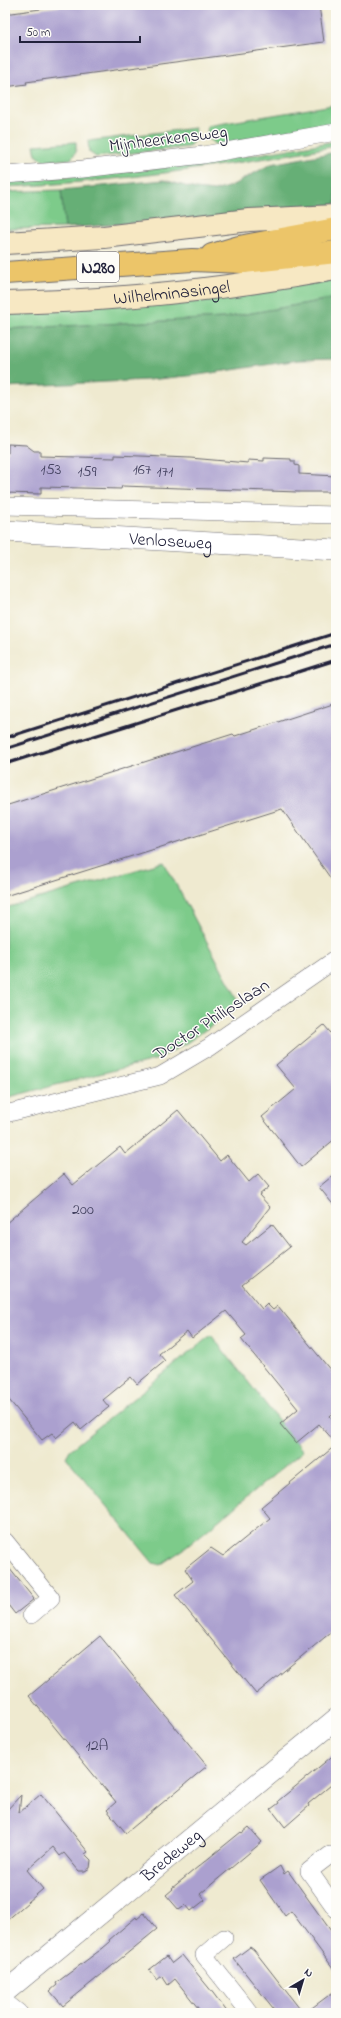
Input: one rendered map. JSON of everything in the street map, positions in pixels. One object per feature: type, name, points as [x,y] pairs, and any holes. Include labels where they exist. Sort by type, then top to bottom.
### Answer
[{"type":"main road","name":"N280","points":[[5,243],[104,237],[249,220],[336,216]]},
{"type":"main road","name":"Wilhelminasingel","points":[[192,260],[239,247],[336,229]]},
{"type":"main road","name":"Wilhelminasingel","points":[[5,274],[192,260],[243,262],[336,252]]},
{"type":"main road","name":"Wilhelminasingel","points":[[5,303],[141,296],[263,282],[336,269]]},
{"type":"street","name":"Mijnheerkensweg","points":[[5,175],[83,169],[203,155],[336,132]]},
{"type":"street","name":"Venloseweg","points":[[5,506],[336,515]]},
{"type":"street","name":"Venloseweg","points":[[5,531],[336,550]]},
{"type":"street","name":"Doctor Philipslaan","points":[[5,1114],[160,1076],[209,1048],[336,959]]},
{"type":"street","points":[[5,1541],[51,1598],[31,1615]]},
{"type":"street","name":"Bredeweg","points":[[5,1992],[336,1719]]},
{"type":"street","points":[[330,1855],[309,1871],[336,1909]]},
{"type":"street","points":[[224,1938],[204,1955],[250,2013]]},
{"type":"street","points":[[5,2002],[19,2013]]},
{"type":"green space","points":[[336,103],[336,124],[217,145],[208,139],[207,126],[333,105]]},
{"type":"green space","points":[[195,128],[196,139],[188,147],[96,157],[89,152],[88,141]]},
{"type":"green space","points":[[336,141],[336,146],[171,172],[47,185],[5,187],[5,180],[130,171],[254,155]]},
{"type":"green space","points":[[76,142],[76,152],[71,159],[44,161],[36,155],[34,145]]},
{"type":"green space","points":[[336,152],[336,204],[219,217],[65,228],[61,190],[164,180],[196,189],[214,191],[231,186],[271,164]]},
{"type":"green space","points":[[61,190],[65,228],[5,229],[5,192]]},
{"type":"green space","points":[[336,279],[336,298],[224,318],[5,329],[5,310]]},
{"type":"green space","points":[[336,298],[336,359],[299,360],[198,375],[148,380],[5,387],[5,329],[224,318]]},
{"type":"green space","points":[[164,862],[241,1005],[188,1042],[158,1059],[5,1098],[5,908]]},
{"type":"green space","points":[[211,1335],[303,1451],[184,1549],[160,1565],[153,1563],[66,1457],[70,1450]]},
{"type":"building","points":[[69,5],[319,5],[324,42],[26,82],[27,84],[5,87],[5,14]]},
{"type":"building","points":[[8,444],[26,445],[34,451],[40,451],[40,456],[115,458],[115,455],[190,458],[248,463],[248,460],[264,461],[264,458],[291,459],[291,461],[295,461],[295,465],[299,466],[299,474],[336,476],[336,492],[122,486],[121,489],[41,487],[41,494],[5,493],[5,453],[8,453]]},
{"type":"building","points":[[336,703],[336,886],[282,809],[5,896],[5,806],[233,734],[235,736]]},
{"type":"building","points":[[324,1025],[336,1039],[336,1138],[301,1167],[262,1117],[296,1089],[276,1065]]},
{"type":"building","points":[[178,1110],[220,1161],[227,1155],[249,1182],[258,1174],[269,1187],[259,1195],[270,1207],[242,1242],[246,1245],[272,1224],[290,1247],[242,1285],[262,1309],[267,1304],[273,1310],[278,1306],[336,1377],[336,1410],[330,1416],[336,1423],[336,1443],[319,1424],[296,1443],[280,1424],[298,1409],[241,1339],[246,1335],[226,1311],[192,1338],[187,1331],[159,1354],[165,1361],[137,1384],[131,1377],[103,1400],[109,1407],[81,1430],[75,1422],[56,1438],[52,1433],[42,1440],[5,1395],[5,1224],[64,1174],[73,1185],[120,1147],[125,1154]]},
{"type":"building","points":[[336,1173],[336,1208],[319,1187]]},
{"type":"building","points":[[336,1445],[336,1628],[256,1694],[175,1595],[193,1581],[185,1569],[211,1548],[223,1556],[270,1518],[261,1507]]},
{"type":"building","points":[[5,1563],[34,1599],[15,1614],[5,1601]]},
{"type":"building","points":[[100,1636],[207,1766],[126,1833],[107,1810],[116,1802],[29,1696]]},
{"type":"building","points":[[336,1753],[336,1781],[308,1804],[309,1806],[285,1827],[271,1809],[279,1803],[278,1801]]},
{"type":"building","points":[[41,1794],[88,1852],[85,1854],[91,1860],[90,1868],[85,1871],[79,1871],[64,1853],[60,1856],[53,1847],[27,1870],[43,1889],[5,1922],[5,1812],[21,1795],[19,1813]]},
{"type":"building","points":[[249,1827],[262,1842],[200,1894],[205,1900],[191,1911],[186,1905],[179,1910],[166,1895],[173,1889],[172,1888]]},
{"type":"building","points":[[280,1866],[284,1874],[288,1871],[336,1938],[336,1972],[291,1911],[285,1916],[260,1880]]},
{"type":"building","points":[[144,1913],[157,1929],[63,2006],[50,1991],[57,1985],[56,1983],[103,1948],[110,1942],[109,1940],[136,1917],[137,1919]]},
{"type":"building","points":[[250,1947],[254,1950],[303,2013],[277,2013],[234,1959]]},
{"type":"building","points":[[182,1955],[228,2013],[202,2013],[175,1979],[168,1985],[162,1976],[157,1980],[149,1970],[167,1956],[172,1963]]},
{"type":"building","points":[[336,1990],[336,2013],[305,2013]]},
{"type":"railway","points":[[5,738],[336,633]]},
{"type":"railway","points":[[5,749],[336,644]]},
{"type":"railway","points":[[5,764],[336,660]]}]
